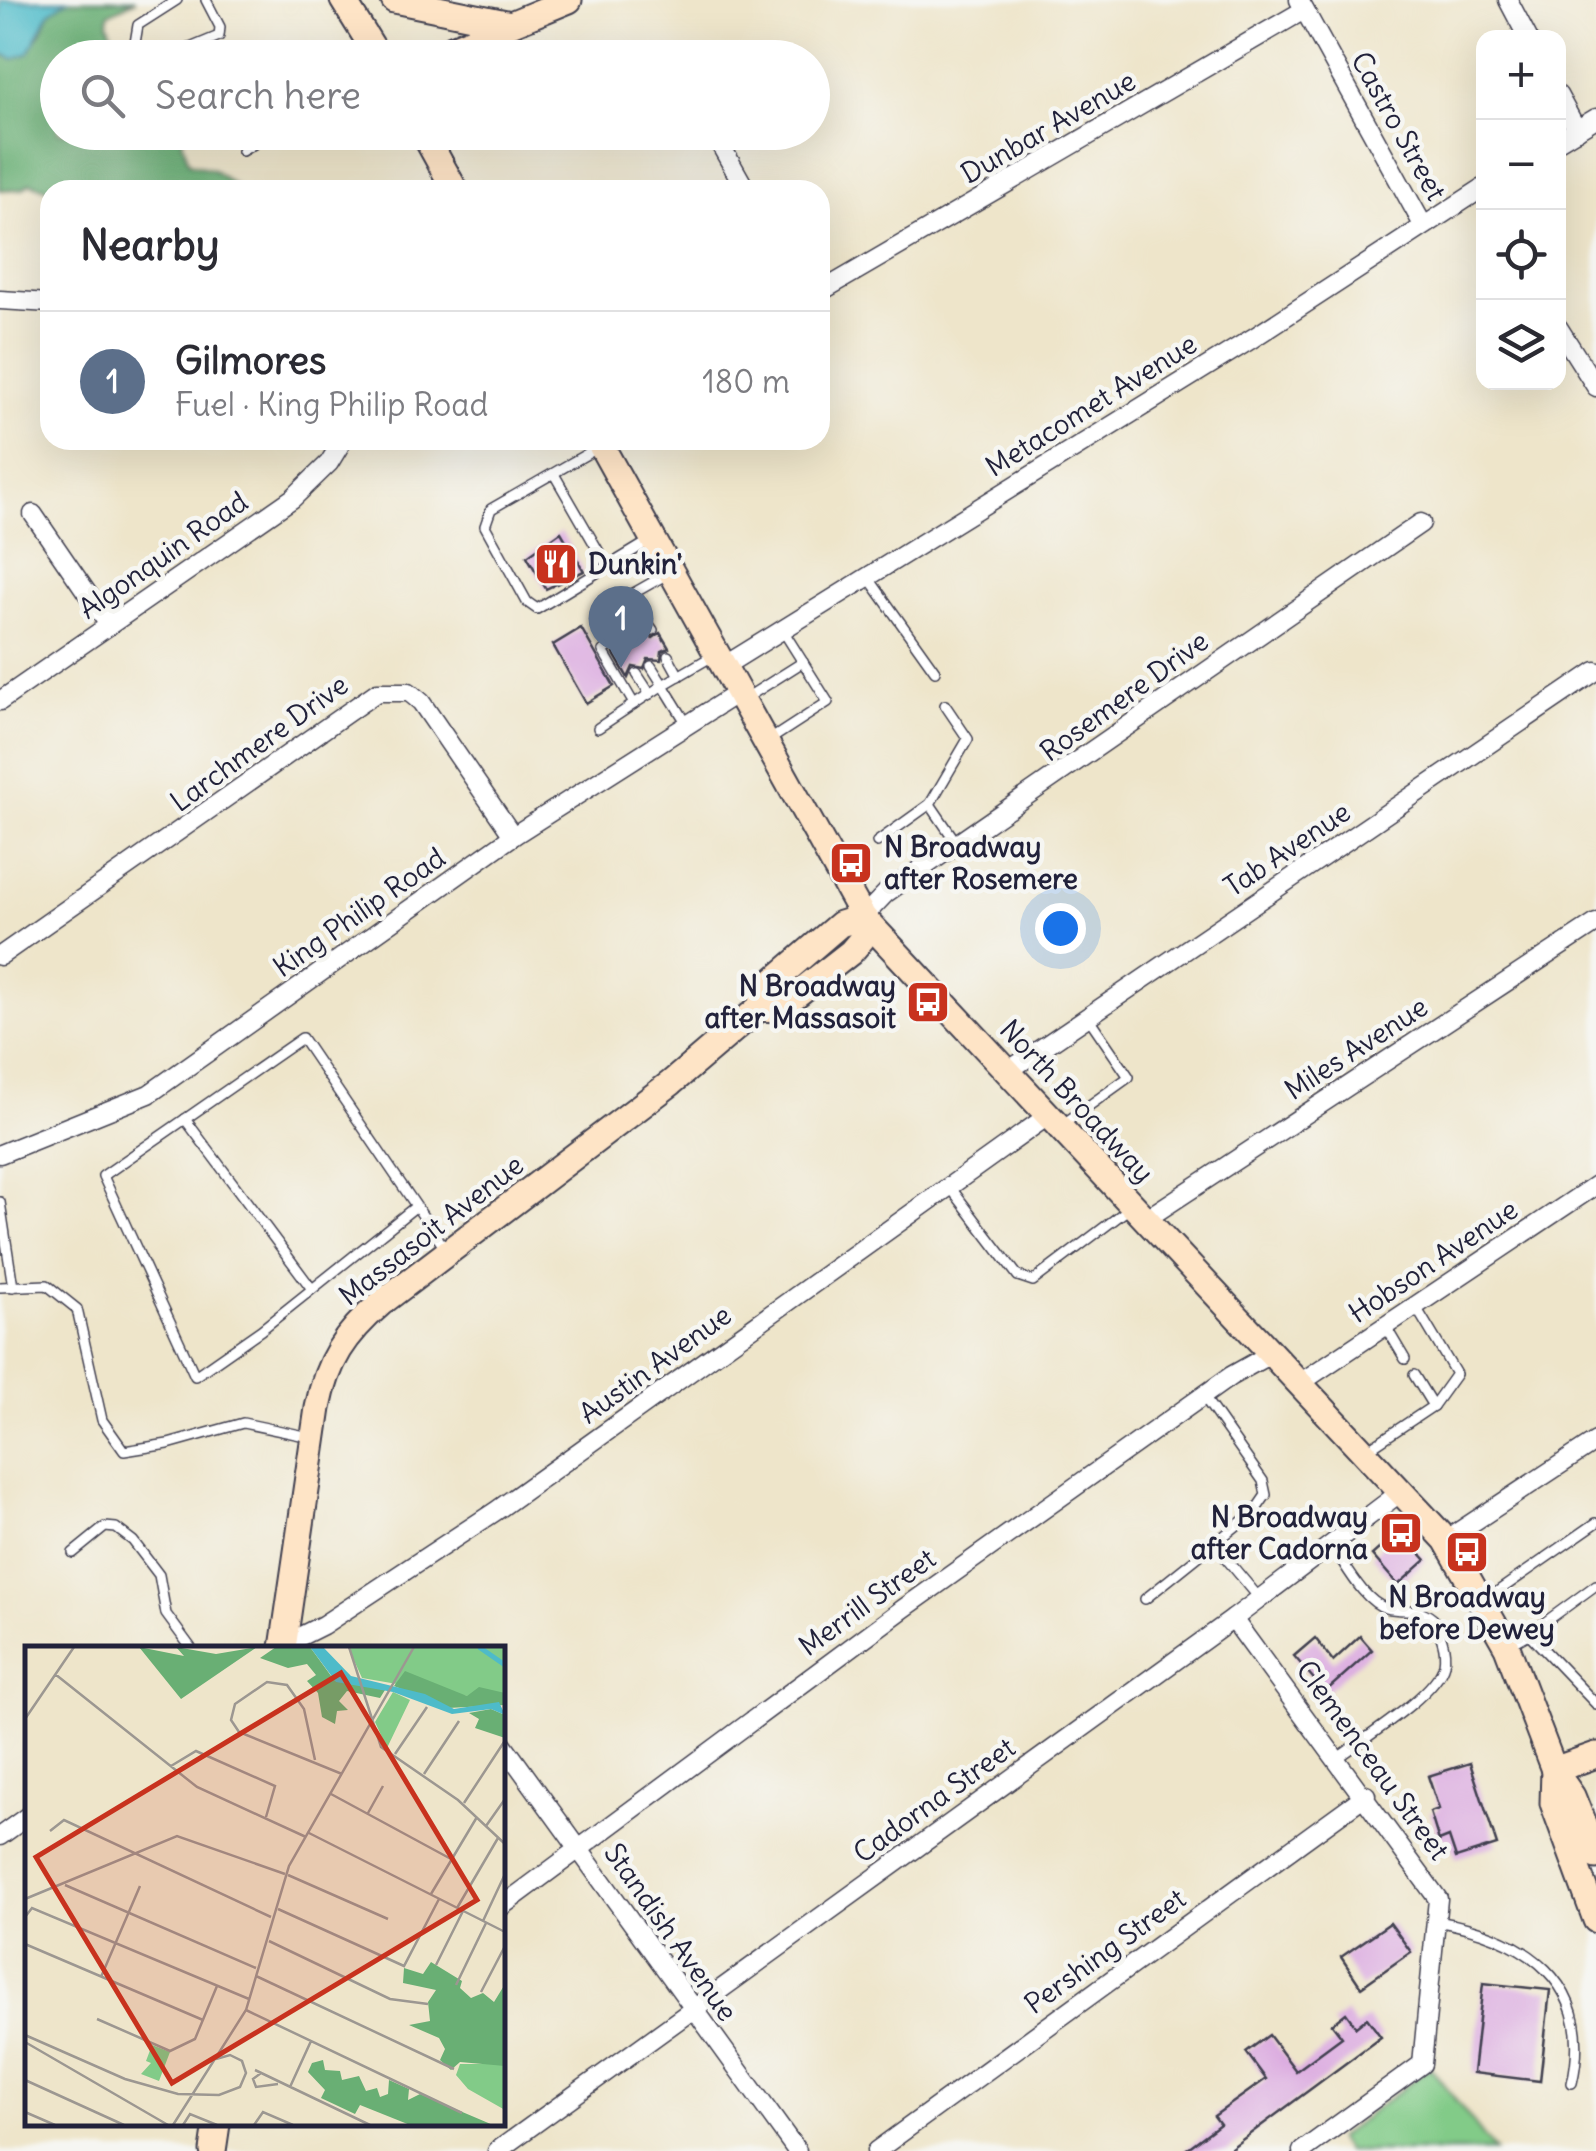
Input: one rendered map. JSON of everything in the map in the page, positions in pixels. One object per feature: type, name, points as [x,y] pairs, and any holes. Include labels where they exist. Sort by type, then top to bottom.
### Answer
[{"type":"main road","points":[[343,0],[368,40]]},
{"type":"main road","points":[[394,0],[506,23]]},
{"type":"main road","points":[[468,40],[570,0]]},
{"type":"main road","points":[[433,150],[449,180]]},
{"type":"main road","name":"North Broadway","points":[[604,450],[863,917],[1402,1491],[1446,1540],[1484,1601],[1518,1640],[1554,1770],[1553,1803],[1596,1920]]},
{"type":"main road","name":"Massasoit Avenue","points":[[280,1646],[325,1377],[341,1342],[372,1310],[671,1082],[759,1008],[770,984],[840,924],[863,917]]},
{"type":"main road","points":[[1554,1770],[1596,1755]]},
{"type":"main road","name":"North Broadway","points":[[1554,1770],[1572,1796],[1596,1856]]},
{"type":"main road","points":[[214,2151],[217,2126]]},
{"type":"street","points":[[1508,0],[1524,30]]},
{"type":"street","name":"Castro Street","points":[[1301,5],[1422,225]]},
{"type":"street","name":"Dunbar Avenue","points":[[830,286],[1301,5]]},
{"type":"street","points":[[1566,109],[1577,130]]},
{"type":"street","points":[[1566,136],[1596,118]]},
{"type":"street","points":[[723,150],[740,180]]},
{"type":"street","name":"Metacomet Avenue","points":[[721,659],[782,629],[1253,338],[1476,191]]},
{"type":"street","points":[[0,300],[40,302]]},
{"type":"street","points":[[1566,340],[1596,387]]},
{"type":"street","name":"Algonquin Road","points":[[0,700],[293,498],[337,450]]},
{"type":"street","points":[[33,514],[109,625]]},
{"type":"street","name":"Rosemere Drive","points":[[863,917],[886,892],[1421,523]]},
{"type":"street","name":"Tab Avenue","points":[[1008,1072],[1596,671]]},
{"type":"street","name":"Larchmere Drive","points":[[0,956],[378,692],[409,692],[421,702],[513,836]]},
{"type":"street","name":"King Philip Road","points":[[0,1154],[150,1094],[513,836],[687,724],[741,696]]},
{"type":"street","name":"Miles Avenue","points":[[1140,1212],[1596,923]]},
{"type":"street","name":"Austin Avenue","points":[[282,1646],[323,1625],[496,1511],[950,1187],[1055,1121]]},
{"type":"street","name":"Hobson Avenue","points":[[1300,1383],[1596,1185]]},
{"type":"street","name":"Merrill Street","points":[[505,1904],[903,1609],[1203,1396],[1272,1353]]},
{"type":"street","points":[[1446,1540],[1596,1441]]},
{"type":"street","name":"Cadorna Street","points":[[497,2151],[1234,1618],[1402,1491]]},
{"type":"street","name":"Clemenceau Street","points":[[1234,1618],[1434,1891],[1436,1921],[1422,2064],[1324,2145]]},
{"type":"street","name":"Standish Avenue","points":[[505,1747],[797,2151]]},
{"type":"street","name":"Pershing Street","points":[[876,2151],[1366,1795]]},
{"type":"street","points":[[0,1836],[25,1818]]},
{"type":"street","points":[[1302,2151],[1324,2145]]},
{"type":"lane","points":[[136,40],[138,25],[177,0]]},
{"type":"lane","points":[[206,0],[220,27],[218,36],[209,40]]},
{"type":"lane","points":[[590,450],[491,509],[486,526],[526,602],[537,609],[653,538]]},
{"type":"lane","points":[[554,474],[606,564]]},
{"type":"lane","points":[[641,627],[625,598],[671,571]]},
{"type":"lane","points":[[866,575],[935,671]]},
{"type":"lane","points":[[634,704],[603,651],[633,637],[648,622],[652,630]]},
{"type":"lane","points":[[766,742],[828,702],[782,629]]},
{"type":"lane","points":[[668,656],[679,676]]},
{"type":"lane","points":[[598,728],[679,676],[721,659]]},
{"type":"lane","points":[[741,696],[803,662]]},
{"type":"lane","points":[[652,666],[687,724]]},
{"type":"lane","points":[[637,674],[650,694]]},
{"type":"lane","points":[[876,842],[930,804],[968,739],[944,705]]},
{"type":"lane","points":[[930,804],[958,844]]},
{"type":"lane","points":[[1055,1121],[1129,1076],[1088,1017]]},
{"type":"lane","points":[[415,1207],[195,1376],[103,1176],[302,1038],[448,1252]]},
{"type":"lane","points":[[185,1119],[312,1289]]},
{"type":"lane","points":[[950,1187],[1018,1276],[1033,1280],[1140,1212]]},
{"type":"lane","points":[[0,1202],[13,1287]]},
{"type":"lane","points":[[0,1288],[48,1286],[77,1309],[102,1420],[124,1450],[168,1444],[243,1423],[314,1438]]},
{"type":"lane","points":[[1364,1451],[1433,1406],[1457,1370],[1415,1306]]},
{"type":"lane","points":[[1385,1326],[1405,1359]]},
{"type":"lane","points":[[1414,1375],[1433,1406]]},
{"type":"lane","points":[[1145,1599],[1255,1511],[1266,1495],[1263,1480],[1203,1396]]},
{"type":"lane","points":[[1484,1601],[1596,1523]]},
{"type":"lane","points":[[74,1553],[105,1527],[116,1528],[133,1541],[159,1575],[166,1614],[190,1646]]},
{"type":"lane","points":[[1214,1544],[1260,1599]]},
{"type":"lane","points":[[1332,1546],[1372,1601],[1392,1609],[1412,1608],[1433,1619],[1445,1653],[1443,1669],[1431,1687],[1338,1758]]},
{"type":"lane","points":[[1596,1585],[1518,1640],[1596,1704]]},
{"type":"lane","points":[[1436,1921],[1464,1926],[1528,1952],[1562,1980],[1580,2013],[1579,2063],[1572,2082]]},
{"type":"green space","points":[[66,0],[136,0],[109,13],[114,40],[40,40],[40,150],[185,150],[189,163],[213,170],[226,180],[40,180],[40,186],[30,183],[22,189],[0,190],[0,53],[13,59],[40,35],[49,13]]},
{"type":"green space","points":[[1430,2067],[1495,2151],[1346,2151],[1337,2139]]},
{"type":"water","points":[[0,0],[68,0],[49,13],[29,53],[13,59],[0,53]]},
{"type":"building","name":"Dunkin'","points":[[561,532],[584,571],[546,589],[527,556]]},
{"type":"building","points":[[581,628],[614,686],[586,703],[553,645]]},
{"type":"building","points":[[660,633],[669,648],[662,651],[661,660],[648,659],[644,669],[633,667],[628,678],[614,654],[646,634],[653,638]]},
{"type":"building","points":[[1399,1531],[1426,1560],[1398,1585],[1372,1555]]},
{"type":"building","points":[[1360,1636],[1372,1650],[1325,1692],[1294,1656],[1315,1638],[1333,1661]]},
{"type":"building","points":[[1470,1763],[1497,1845],[1456,1858],[1449,1837],[1439,1841],[1430,1812],[1439,1809],[1428,1776]]},
{"type":"building","points":[[1390,1923],[1411,1952],[1361,1987],[1341,1957]]},
{"type":"building","points":[[1483,1983],[1550,1990],[1540,2081],[1473,2073]]},
{"type":"building","points":[[1346,2013],[1356,2027],[1367,2018],[1381,2037],[1227,2151],[1184,2151],[1220,2124],[1214,2116],[1266,2079],[1246,2052],[1269,2035],[1296,2071],[1342,2037],[1332,2024]]},
{"type":"place","name":"Dunkin'","points":[[556,564]]},
{"type":"place","name":"Gilmores","points":[[621,668]]},
{"type":"place","name":"N Broadway after Rosemere","points":[[851,863]]},
{"type":"place","name":"N Broadway after Massasoit","points":[[928,1002]]},
{"type":"place","name":"N Broadway after Cadorna","points":[[1401,1533]]},
{"type":"place","name":"N Broadway before Dewey","points":[[1467,1552]]}]
